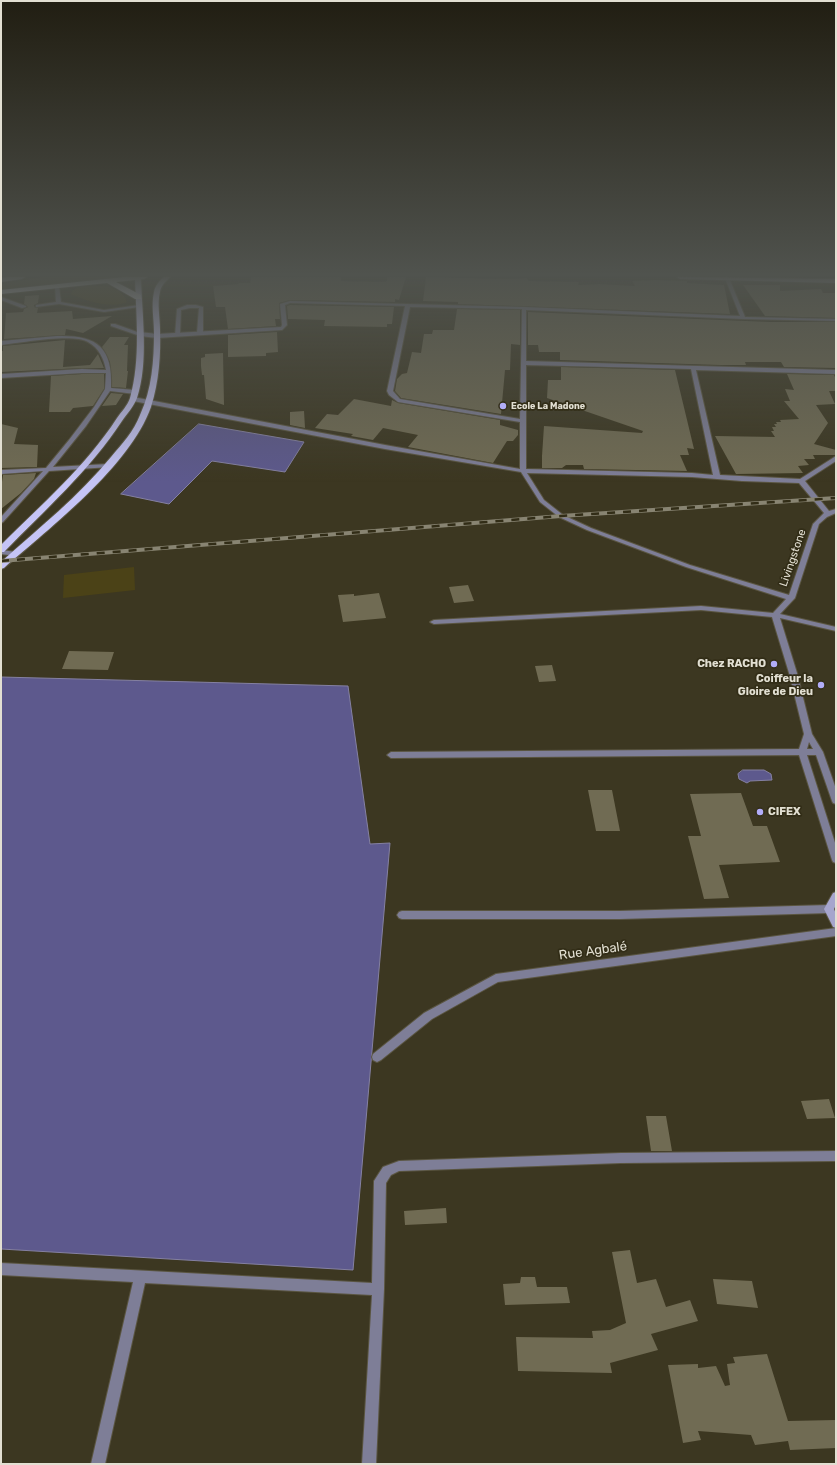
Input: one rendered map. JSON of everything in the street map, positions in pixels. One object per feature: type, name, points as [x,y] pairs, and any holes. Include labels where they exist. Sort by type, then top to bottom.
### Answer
[{"type":"main road","points":[[1,551],[83,467],[109,436],[134,395],[139,367],[140,345]]},
{"type":"main road","points":[[1,566],[67,510],[108,466],[133,435],[150,402],[156,345]]},
{"type":"street","points":[[1,521],[48,469],[92,416],[108,389],[108,361],[102,352],[94,345]]},
{"type":"street","points":[[400,345],[390,391],[393,398],[524,421]]},
{"type":"street","points":[[524,345],[523,471],[542,501],[561,516],[588,529],[688,566],[791,598]]},
{"type":"street","points":[[524,363],[836,372]]},
{"type":"street","points":[[693,368],[717,477]]},
{"type":"street","points":[[1,376],[82,371],[109,372]]},
{"type":"street","points":[[108,389],[134,395],[150,402],[385,447],[523,471],[692,475],[801,481],[836,458]]},
{"type":"street","points":[[1,472],[108,466]]},
{"type":"street","points":[[801,481],[827,513],[836,511]]},
{"type":"street","name":"Livingstone","points":[[775,615],[791,598],[816,524],[821,517],[827,513]]},
{"type":"street","points":[[1,551],[16,554]]},
{"type":"street","points":[[434,622],[701,608],[775,615],[836,630]]},
{"type":"street","points":[[775,615],[793,673],[808,734],[819,752],[836,800]]},
{"type":"street","points":[[808,734],[802,751],[836,860]]},
{"type":"street","points":[[390,755],[819,752]]},
{"type":"street","points":[[829,909],[836,896]]},
{"type":"street","points":[[402,915],[620,915],[829,909]]},
{"type":"street","points":[[829,909],[836,924]]},
{"type":"street","name":"Rue Agbalé","points":[[377,1057],[428,1016],[496,978],[836,932]]},
{"type":"street","points":[[369,1464],[378,1289],[380,1181],[387,1171],[399,1166],[622,1158],[836,1156]]},
{"type":"street","points":[[1,1269],[378,1289]]},
{"type":"street","points":[[98,1464],[140,1276]]},
{"type":"shaded area","points":[[199,424],[304,442],[285,472],[212,461],[169,504],[121,494]]},
{"type":"shaded area","points":[[134,567],[135,590],[63,598],[64,575]]},
{"type":"shaded area","points":[[1,677],[348,686],[370,844],[390,843],[353,1270],[1,1249]]},
{"type":"shaded area","points":[[743,770],[764,770],[771,774],[772,780],[750,781],[747,783],[739,779],[738,774]]},
{"type":"building","points":[[65,345],[63,367],[90,365],[98,354],[104,368],[1,372],[1,351],[3,351],[3,346]]},
{"type":"building","points":[[103,345],[128,345],[128,371],[126,388],[112,387],[110,362],[102,347]]},
{"type":"building","points":[[228,345],[278,345],[278,352],[266,353],[266,356],[228,357]]},
{"type":"building","points":[[422,345],[511,345],[510,370],[505,370],[501,414],[401,398],[395,391],[397,379],[402,374],[407,373],[412,352],[421,353]]},
{"type":"building","points":[[538,345],[836,345],[836,368],[784,367],[781,362],[745,362],[746,365],[720,365],[560,360],[560,352],[539,352]]},
{"type":"building","points":[[223,353],[224,405],[206,399],[204,375],[202,375],[201,366],[201,358],[205,357],[205,354]]},
{"type":"building","points":[[561,367],[675,370],[694,449],[687,448],[689,455],[680,455],[687,471],[584,469],[583,465],[566,465],[562,468],[542,468],[544,426],[642,433],[643,431],[547,398],[548,380],[561,380]]},
{"type":"building","points":[[104,374],[104,389],[93,406],[73,408],[70,412],[49,412],[51,376]]},
{"type":"building","points":[[787,374],[834,375],[836,379],[836,391],[829,391],[835,404],[816,405],[828,423],[814,444],[836,450],[836,455],[813,455],[815,459],[804,459],[809,465],[798,466],[803,473],[736,474],[715,436],[775,437],[771,431],[774,431],[772,427],[776,427],[774,424],[777,424],[776,422],[781,422],[780,420],[799,419],[784,401],[790,401],[785,389],[794,390]]},
{"type":"building","points":[[111,393],[123,394],[116,405],[102,406]]},
{"type":"building","points":[[354,399],[391,406],[392,400],[398,403],[500,420],[500,425],[518,430],[518,435],[513,441],[507,441],[493,463],[408,447],[418,435],[383,428],[373,440],[351,436],[353,434],[315,428],[327,414],[338,415]]},
{"type":"building","points":[[304,411],[305,428],[290,425],[290,412]]},
{"type":"building","points":[[1,424],[18,428],[14,444],[38,445],[37,467],[1,468]]},
{"type":"building","points":[[36,473],[34,479],[21,493],[1,509],[3,475]]},
{"type":"building","points":[[468,585],[474,601],[454,603],[449,587]]},
{"type":"building","points":[[379,593],[386,618],[343,622],[338,595],[354,594],[354,596]]},
{"type":"building","points":[[69,651],[114,652],[108,670],[62,669]]},
{"type":"building","points":[[552,665],[556,681],[539,682],[535,666]]},
{"type":"building","points":[[588,790],[612,790],[620,831],[596,831]]},
{"type":"building","points":[[741,793],[753,826],[767,826],[780,862],[719,865],[729,898],[704,899],[688,836],[701,836],[690,794]]},
{"type":"building","points":[[829,1099],[835,1118],[807,1119],[801,1101]]},
{"type":"building","points":[[646,1116],[666,1116],[672,1151],[651,1151]]},
{"type":"building","points":[[446,1208],[447,1223],[405,1225],[404,1211]]},
{"type":"building","points":[[630,1250],[637,1283],[656,1279],[666,1307],[690,1300],[698,1321],[651,1334],[658,1350],[610,1363],[612,1373],[518,1371],[516,1337],[593,1338],[592,1331],[610,1330],[626,1323],[612,1252]]},
{"type":"building","points":[[521,1277],[535,1277],[537,1287],[567,1287],[570,1303],[505,1305],[503,1284],[520,1283]]},
{"type":"building","points":[[713,1279],[752,1281],[758,1308],[717,1304]]},
{"type":"building","points":[[767,1354],[788,1421],[836,1420],[836,1448],[790,1450],[788,1441],[755,1445],[751,1435],[698,1431],[701,1440],[683,1443],[668,1365],[698,1364],[698,1368],[716,1366],[725,1386],[730,1385],[727,1364],[735,1363],[733,1357]]},
{"type":"railway","points":[[1,561],[561,516],[836,498]]},
{"type":"place","name":"Ecole La Madone","points":[[503,406]]},
{"type":"place","name":"Chez RACHO","points":[[774,664]]},
{"type":"place","name":"Coiffeur la Gloire de Dieu","points":[[821,685]]},
{"type":"place","name":"CIFEX","points":[[760,812]]}]
